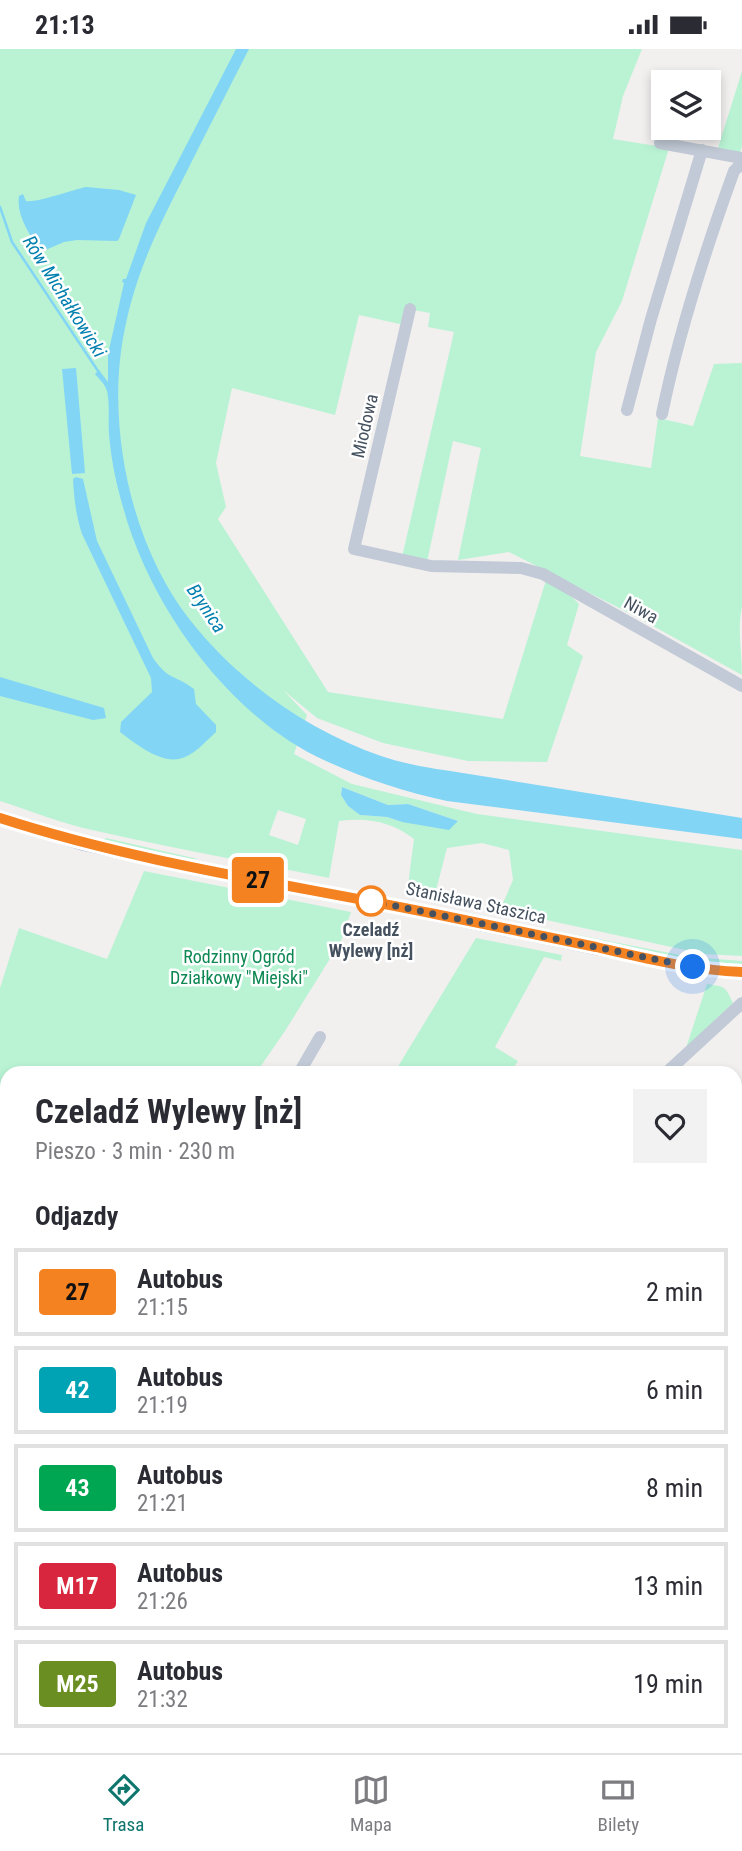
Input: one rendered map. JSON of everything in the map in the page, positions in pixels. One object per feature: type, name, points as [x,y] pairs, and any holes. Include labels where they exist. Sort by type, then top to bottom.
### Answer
[{"type":"main road","name":"Stanisława Staszica","points":[[0,818],[84,844],[143,857],[668,963],[742,972]]},
{"type":"street","points":[[660,143],[742,160],[734,171],[691,298],[672,362],[662,414]]},
{"type":"street","points":[[627,410],[654,307],[702,150]]},
{"type":"street","name":"Miodowa","points":[[354,549],[410,309]]},
{"type":"street","name":"Niwa","points":[[354,549],[430,566],[521,568],[543,574],[742,686]]},
{"type":"street","points":[[674,1066],[742,1003]]},
{"type":"street","points":[[303,1066],[320,1037]]},
{"type":"green space","points":[[0,49],[642,49],[623,96],[613,139],[669,148],[622,301],[596,352],[580,456],[651,468],[658,418],[693,426],[714,364],[742,363],[742,675],[633,615],[509,552],[458,560],[481,448],[453,441],[427,562],[402,557],[454,332],[428,327],[430,313],[413,310],[409,326],[359,315],[335,415],[232,388],[216,463],[226,507],[218,519],[328,692],[503,719],[546,580],[569,594],[579,604],[567,645],[583,656],[547,762],[468,761],[383,743],[317,718],[283,690],[307,715],[294,754],[352,784],[477,814],[742,850],[742,956],[704,954],[500,910],[513,880],[509,850],[482,843],[447,848],[434,898],[407,893],[414,839],[397,828],[379,822],[339,821],[329,878],[92,830],[0,801]],"holes":[[[342,787],[388,805],[408,804],[458,821],[402,822],[387,817],[360,815],[348,806],[341,795]],[[278,810],[306,819],[298,845],[269,835]]]},
{"type":"green space","points":[[742,71],[740,153],[718,148]]},
{"type":"green space","points":[[106,838],[198,859],[103,840]]},
{"type":"green space","name":"Rodzinny Ogród Działkowy \"Miejski\"","points":[[144,871],[351,912],[341,941],[261,1066],[0,1066],[0,988],[19,928],[107,959]]},
{"type":"green space","points":[[481,916],[690,957],[742,961],[742,964],[677,958],[611,946]]},
{"type":"green space","points":[[476,938],[562,955],[561,961],[544,957],[495,1047],[518,1061],[515,1066],[398,1066]]},
{"type":"green space","points":[[707,984],[724,988],[733,1003],[686,1048]]},
{"type":"water","points":[[236,49],[249,49],[150,247],[130,306],[120,364],[118,403],[128,481],[152,556],[169,589],[209,643],[252,683],[301,718],[354,745],[381,756],[425,767],[742,818],[742,839],[447,801],[356,774],[291,742],[258,717],[227,688],[174,620],[153,583],[123,507],[111,453],[107,391],[95,374],[99,370],[108,382],[108,354],[123,279],[126,279],[146,223]]},
{"type":"water","points":[[86,187],[119,190],[136,195],[119,239],[64,242],[41,252],[22,218],[19,196],[23,194],[26,201],[31,201]]},
{"type":"water","points":[[76,368],[85,473],[72,474],[62,369]]},
{"type":"water","points":[[73,479],[83,479],[97,541],[153,658],[168,674],[194,689],[196,704],[216,725],[216,732],[185,757],[159,757],[120,732],[121,722],[152,692],[151,678],[82,534],[75,500]]},
{"type":"water","points":[[0,677],[104,708],[106,718],[93,720],[0,696]]},
{"type":"water","points":[[342,787],[388,805],[408,804],[458,821],[449,830],[387,817],[360,815],[348,806],[341,795]]},
{"type":"waterway","name":"Rów Michałkowicki","points":[[0,207],[12,242],[100,374]]},
{"type":"bus line","name":"27","points":[[0,818],[84,844],[143,857],[668,963],[742,972]]},
{"type":"place","name":"Czeladź Wylewy [nż]","points":[[371,901]]},
{"type":"route","points":[[371,901],[693,967]]},
{"type":"water label","name":"Brynica","points":[[207,608]]}]
